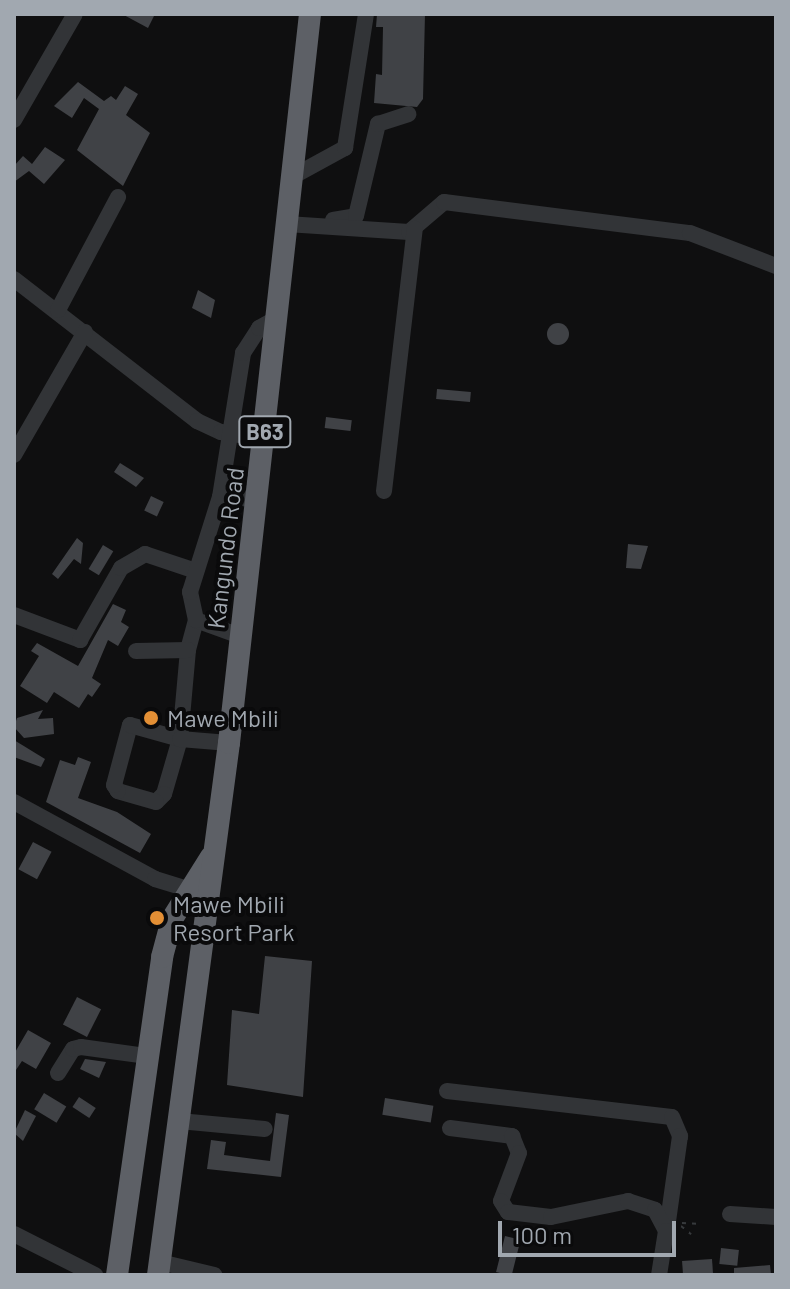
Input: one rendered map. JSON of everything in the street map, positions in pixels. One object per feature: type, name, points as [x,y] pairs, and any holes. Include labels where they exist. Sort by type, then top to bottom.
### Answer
[{"type":"highway","name":"Kangundo Road","points":[[159,1268],[229,743],[310,14]]},
{"type":"highway","name":"Kangundo Road","points":[[117,1275],[131,1199],[162,957],[172,919],[216,849]]},
{"type":"highway","points":[[131,1199],[155,1191],[167,1199]]},
{"type":"street","points":[[14,120],[75,14]]},
{"type":"street","points":[[290,178],[345,148],[366,14]]},
{"type":"street","points":[[287,220],[338,220],[356,216],[375,128],[389,117],[408,114]]},
{"type":"street","points":[[58,310],[118,197]]},
{"type":"street","points":[[384,491],[415,229],[434,206],[444,202],[690,233],[776,266]]},
{"type":"street","points":[[287,220],[415,229]]},
{"type":"street","points":[[14,279],[58,310],[197,421],[227,433],[264,439]]},
{"type":"street","points":[[229,743],[180,739],[130,725],[114,785],[118,791],[161,800],[180,739],[188,650],[196,620],[190,592],[220,497],[227,433],[243,353],[259,328],[277,318]]},
{"type":"street","points":[[14,455],[85,332]]},
{"type":"street","points":[[220,497],[257,499]]},
{"type":"street","points":[[14,615],[80,640],[121,568],[145,554],[196,571]]},
{"type":"street","points":[[196,620],[240,636]]},
{"type":"street","points":[[136,651],[188,650]]},
{"type":"street","points":[[14,802],[155,879],[190,890]]},
{"type":"street","points":[[58,1073],[73,1049],[81,1047],[147,1056]]},
{"type":"street","points":[[447,1091],[672,1117],[680,1136],[672,1227],[659,1275]]},
{"type":"street","points":[[179,1121],[265,1129]]},
{"type":"street","points":[[450,1128],[512,1136],[519,1153],[501,1201],[508,1212],[551,1217],[628,1201],[655,1210],[672,1227]]},
{"type":"street","points":[[730,1214],[776,1217]]},
{"type":"street","points":[[14,1234],[95,1275]]},
{"type":"street","points":[[159,1268],[212,1275]]},
{"type":"path","points":[[672,1227],[691,1234]]},
{"type":"building","points":[[122,14],[155,14],[148,28]]},
{"type":"building","points":[[377,14],[425,14],[423,99],[417,107],[374,103],[376,74],[382,75],[383,27],[376,27]]},
{"type":"building","points":[[78,82],[104,101],[111,96],[116,100],[125,86],[138,94],[126,115],[150,133],[123,186],[77,150],[99,109],[84,98],[72,118],[54,106]]},
{"type":"building","points":[[45,147],[65,160],[44,184],[29,171],[14,182],[14,166],[23,156],[32,164]]},
{"type":"building","points":[[198,290],[215,300],[211,318],[192,308]]},
{"type":"building","points":[[558,323],[566,326],[569,334],[566,342],[558,345],[550,342],[547,334],[550,326]]},
{"type":"building","points":[[437,389],[471,392],[470,402],[436,399]]},
{"type":"building","points":[[326,417],[352,420],[350,431],[325,428]]},
{"type":"building","points":[[120,463],[144,478],[136,487],[114,472]]},
{"type":"building","points":[[151,496],[164,502],[157,516],[144,511]]},
{"type":"building","points":[[77,538],[83,543],[81,564],[74,559],[58,579],[52,574]]},
{"type":"building","points":[[628,544],[648,546],[641,569],[626,568]]},
{"type":"building","points":[[103,545],[113,551],[99,575],[89,569]]},
{"type":"building","points":[[113,604],[126,610],[121,622],[129,627],[118,646],[108,640],[92,678],[101,684],[92,697],[88,694],[79,708],[54,692],[47,703],[20,686],[39,656],[31,651],[37,643],[78,666]]},
{"type":"building","points":[[43,710],[38,719],[53,718],[54,734],[24,738],[14,727],[17,718]]},
{"type":"building","points":[[14,740],[45,759],[41,767],[14,757]]},
{"type":"building","points":[[78,757],[91,762],[78,798],[117,812],[151,834],[140,853],[46,802],[60,760],[75,765]]},
{"type":"building","points":[[33,842],[52,852],[37,879],[18,869]]},
{"type":"building","points":[[265,956],[312,961],[303,1097],[227,1085],[232,1010],[259,1014]]},
{"type":"building","points":[[77,997],[101,1009],[87,1037],[63,1025]]},
{"type":"building","points":[[28,1030],[51,1043],[36,1069],[22,1061],[14,1073],[14,1054]]},
{"type":"building","points":[[85,1059],[106,1062],[99,1078],[80,1069]]},
{"type":"building","points":[[44,1093],[66,1106],[57,1123],[34,1109]]},
{"type":"building","points":[[79,1097],[96,1108],[89,1118],[72,1107]]},
{"type":"building","points":[[385,1098],[433,1106],[431,1122],[382,1115]]},
{"type":"building","points":[[25,1110],[36,1116],[23,1141],[14,1133]]},
{"type":"building","points":[[276,1113],[289,1115],[281,1177],[207,1169],[211,1140],[226,1142],[224,1155],[270,1161]]},
{"type":"building","points":[[505,1236],[521,1240],[512,1275],[496,1272]]},
{"type":"building","points":[[721,1248],[739,1250],[737,1266],[719,1264]]},
{"type":"building","points":[[712,1259],[713,1275],[683,1275],[682,1261]]},
{"type":"building","points":[[770,1265],[771,1275],[734,1275],[734,1268]]},
{"type":"place","name":"Mawe Mbili","points":[[151,718]]},
{"type":"place","name":"Mawe Mbili Resort Park","points":[[157,918]]}]
